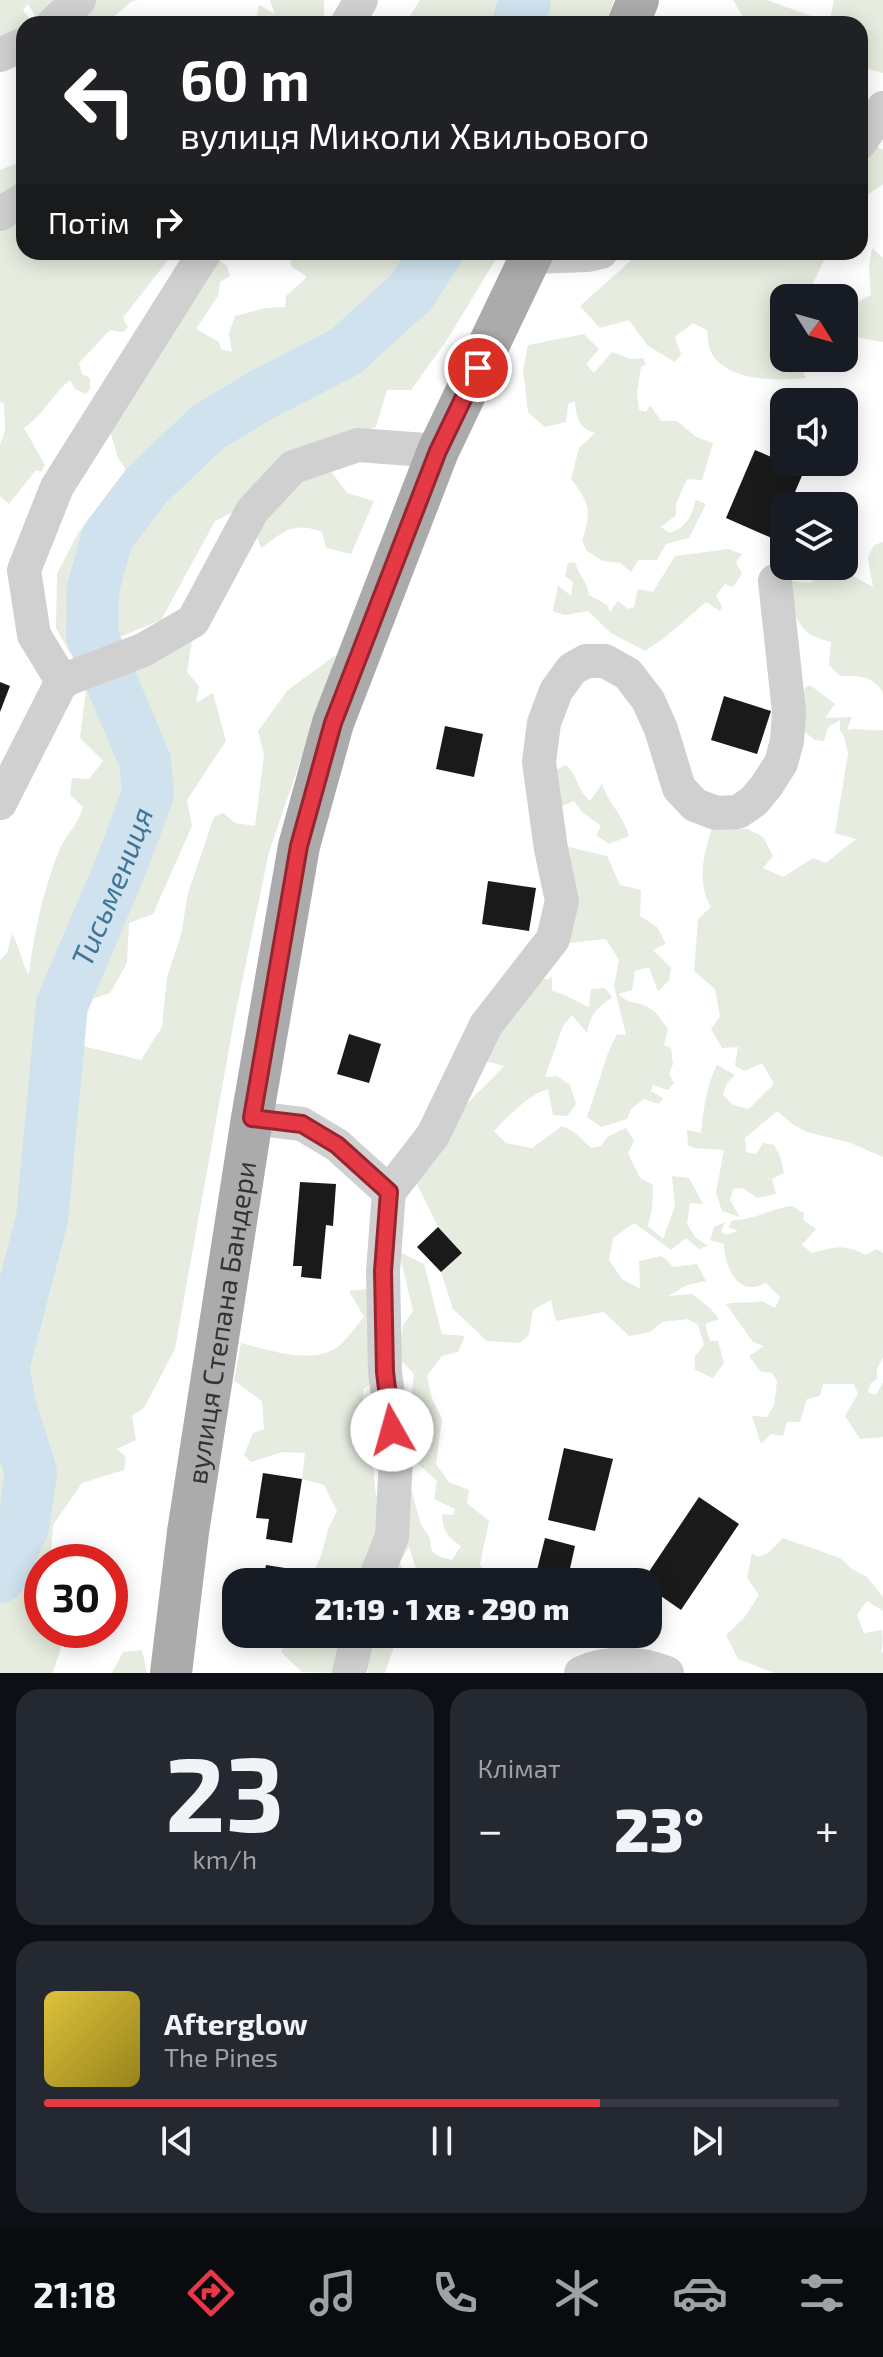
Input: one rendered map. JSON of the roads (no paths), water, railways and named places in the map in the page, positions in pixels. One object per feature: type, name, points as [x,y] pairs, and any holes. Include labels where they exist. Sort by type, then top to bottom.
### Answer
[{"type":"main road","name":"вулиця Степана Бандери","points":[[171,1673],[188,1532],[252,1118],[299,846],[328,738],[438,451],[529,260]]},
{"type":"street","points":[[62,16],[79,0]]},
{"type":"street","points":[[868,131],[883,108]]},
{"type":"street","points":[[62,681],[34,635],[24,570],[57,487],[200,260]]},
{"type":"street","points":[[0,803],[62,681],[143,650],[193,621],[252,511],[293,467],[358,445],[438,451]]},
{"type":"street","points":[[379,1568],[392,1536],[396,1459],[384,1358],[383,1271],[389,1192],[433,1135],[486,1025],[553,939],[562,901],[539,762],[544,723],[556,691],[572,669],[586,661],[605,661],[628,674],[648,700],[661,729],[679,788],[695,805],[716,813],[738,812],[754,801],[767,785],[781,763],[787,741],[789,712],[775,581]]},
{"type":"street","points":[[252,1118],[302,1124],[337,1145],[389,1192]]},
{"type":"street","points":[[349,1673],[355,1648]]},
{"type":"street","points":[[581,1673],[608,1665],[635,1665],[667,1673]]},
{"type":"waterway","name":"Тисьмениця","points":[[520,16],[525,0]]},
{"type":"waterway","name":"Тисьмениця","points":[[0,1577],[23,1527],[31,1473],[10,1404],[3,1368],[42,1219],[62,1005],[148,794],[145,761],[92,636],[93,589],[107,538],[146,486],[208,427],[263,394],[345,352],[411,292],[432,260]]}]
